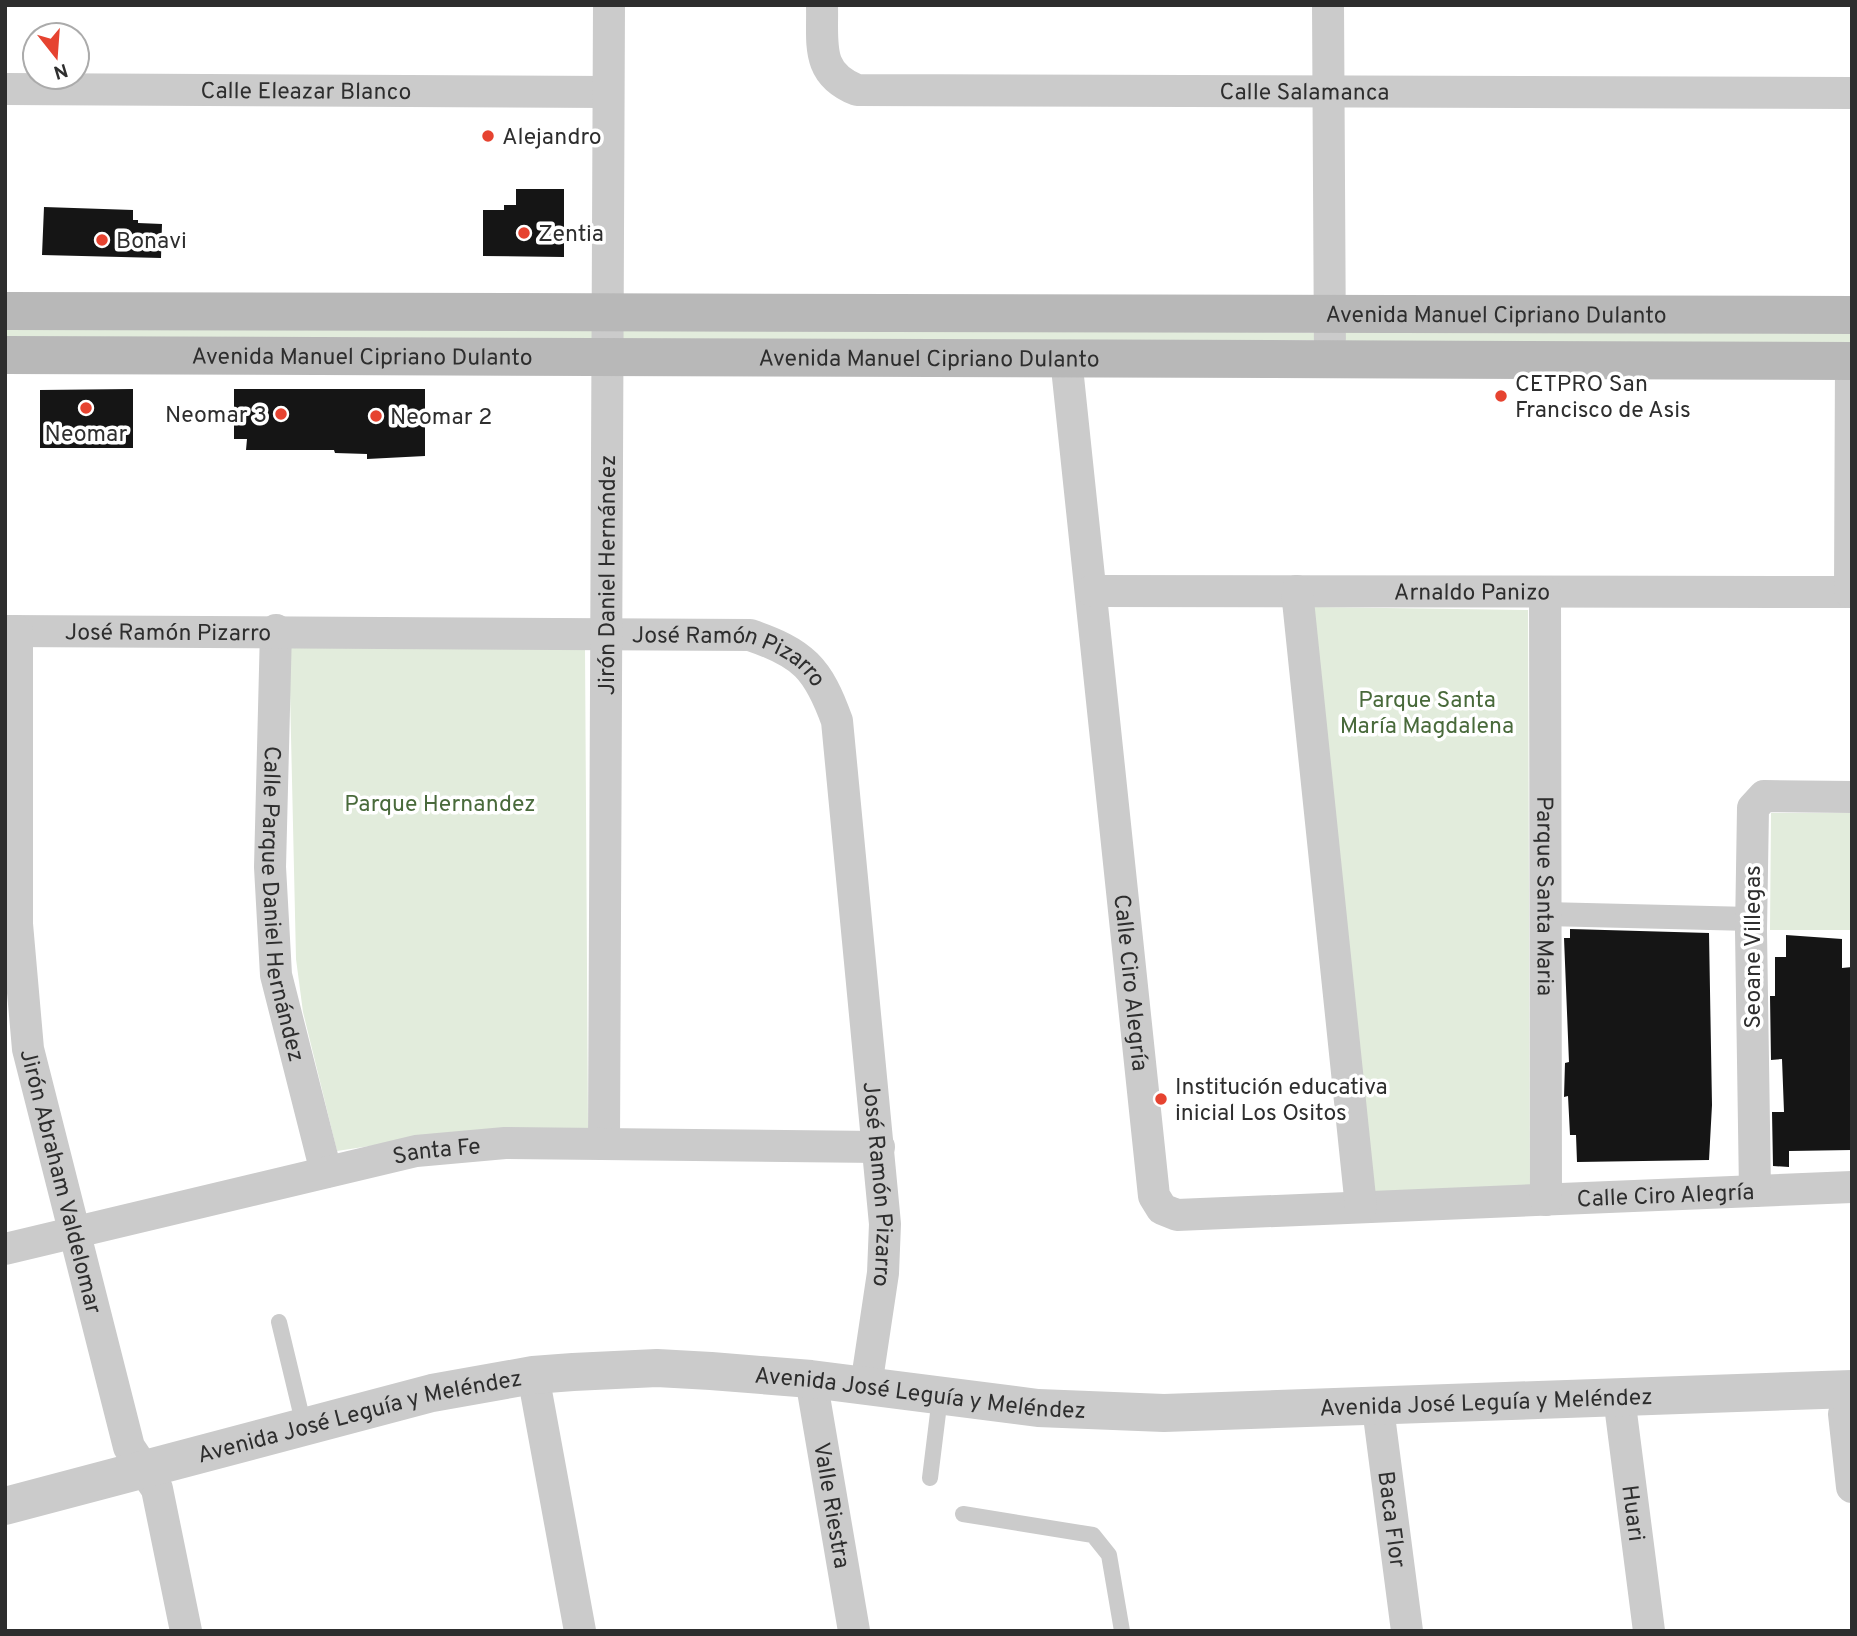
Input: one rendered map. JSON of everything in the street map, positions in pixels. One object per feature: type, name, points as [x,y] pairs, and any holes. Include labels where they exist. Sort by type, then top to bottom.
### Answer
[{"type":"main road","name":"Avenida Manuel Cipriano Dulanto","points":[[5,311],[1852,315]]},
{"type":"main road","name":"Avenida Manuel Cipriano Dulanto","points":[[5,355],[1851,361]]},
{"type":"street","name":"Jirón Daniel Hernández","points":[[604,1144],[608,5]]},
{"type":"street","name":"Calle Salamanca","points":[[822,5],[823,52],[828,71],[839,82],[857,90],[1852,93]]},
{"type":"street","points":[[1328,5],[1330,358]]},
{"type":"street","name":"Calle Eleazar Blanco","points":[[5,89],[607,92]]},
{"type":"street","name":"Calle Ciro Alegría","points":[[1066,358],[1154,1196],[1163,1209],[1177,1215],[1852,1187]]},
{"type":"street","points":[[1851,361],[1851,592]]},
{"type":"street","name":"Arnaldo Panizo","points":[[1092,591],[1851,592]]},
{"type":"street","points":[[1297,591],[1361,1207]]},
{"type":"street","name":"Parque Santa Maria","points":[[1545,592],[1546,1200]]},
{"type":"street","name":"José Ramón Pizarro","points":[[11,631],[276,630],[750,635],[785,647],[808,666],[825,689],[837,721],[886,1224],[883,1273],[866,1386]]},
{"type":"street","name":"Calle Parque Daniel Hernández","points":[[276,630],[270,867],[276,975],[326,1172]]},
{"type":"street","name":"Jirón Abraham Valdelomar","points":[[11,631],[17,924],[16,1052],[76,1232],[129,1447],[157,1489],[186,1631]]},
{"type":"street","name":"Seoane Villegas","points":[[1755,1191],[1751,919],[1753,808],[1764,796],[1852,797]]},
{"type":"street","points":[[1545,914],[1751,919]]},
{"type":"street","name":"Santa Fe","points":[[5,1249],[416,1151],[456,1146],[505,1143],[879,1147]]},
{"type":"street","name":"Avenida José Leguía y Meléndez","points":[[5,1506],[432,1392],[533,1375],[657,1368],[811,1380],[1038,1408],[1115,1412],[1378,1408],[1852,1390]]},
{"type":"street","points":[[533,1375],[580,1631]]},
{"type":"street","name":"Valle Riestra","points":[[811,1380],[855,1631]]},
{"type":"street","points":[[1852,1390],[1844,1414],[1852,1487]]},
{"type":"street","name":"Huari","points":[[1619,1397],[1649,1631]]},
{"type":"street","name":"Baca Flor","points":[[1378,1408],[1407,1631]]},
{"type":"lane","points":[[279,1322],[304,1426]]},
{"type":"lane","points":[[930,1478],[940,1396]]},
{"type":"lane","points":[[963,1514],[1093,1535],[1109,1555],[1122,1631]]},
{"type":"green space","points":[[5,321],[592,328],[594,340],[5,343]]},
{"type":"green space","points":[[626,323],[1316,333],[1315,340],[618,342]]},
{"type":"green space","points":[[1852,327],[1852,349],[1347,348],[1343,329]]},
{"type":"green space","name":"Parque Santa María Magdalena","points":[[1314,607],[1528,610],[1530,1185],[1370,1192]]},
{"type":"green space","name":"Parque Hernandez","points":[[289,646],[585,647],[588,1129],[409,1140],[337,1151],[303,1012],[296,959]]},
{"type":"green space","points":[[1771,813],[1852,813],[1852,930],[1770,930]]},
{"type":"building","name":"Zentia","points":[[516,189],[564,189],[564,257],[483,256],[483,210],[504,210],[504,205],[516,205]]},
{"type":"building","name":"Bonavi","points":[[44,207],[133,210],[133,220],[138,220],[138,223],[162,224],[161,258],[42,255]]},
{"type":"building","name":"Neomar","points":[[133,389],[133,448],[40,448],[40,390]]},
{"type":"building","points":[[234,389],[425,389],[425,456],[367,459],[367,454],[335,453],[334,450],[246,450],[247,439],[234,439]]},
{"type":"building","points":[[1570,929],[1709,933],[1712,1105],[1709,1160],[1577,1162],[1576,1135],[1570,1135],[1568,1096],[1564,1097],[1565,1063],[1569,1062],[1564,938],[1570,938]]},
{"type":"building","points":[[1786,935],[1842,939],[1842,968],[1852,967],[1852,1150],[1789,1151],[1789,1167],[1773,1166],[1772,1112],[1784,1112],[1782,1059],[1771,1060],[1770,996],[1775,996],[1775,957],[1786,957]]},
{"type":"place","name":"Alejandro","points":[[488,136]]},
{"type":"place","name":"Zentia","points":[[524,233]]},
{"type":"place","name":"Bonavi","points":[[102,240]]},
{"type":"place","name":"CETPRO San Francisco de Asis","points":[[1501,396]]},
{"type":"place","name":"Neomar","points":[[86,408]]},
{"type":"place","name":"Neomar 3","points":[[281,414]]},
{"type":"place","name":"Neomar 2","points":[[376,416]]},
{"type":"place","name":"Institución educativa inicial Los Ositos","points":[[1161,1099]]}]
